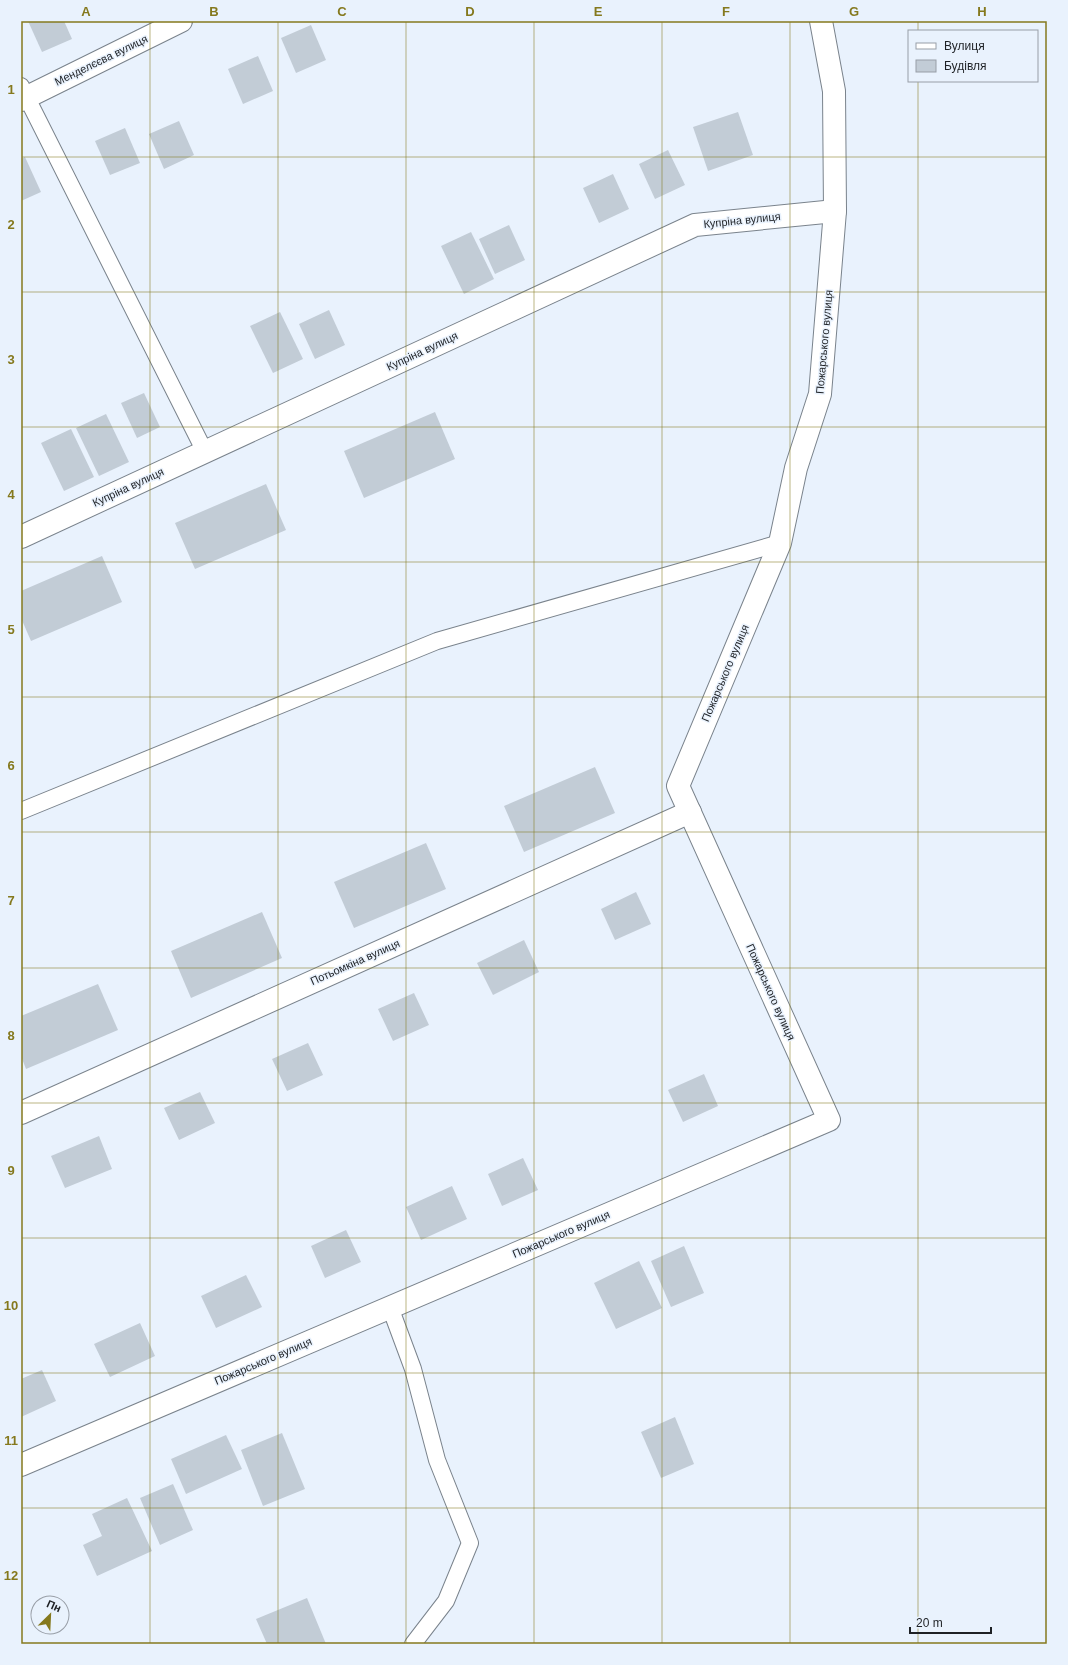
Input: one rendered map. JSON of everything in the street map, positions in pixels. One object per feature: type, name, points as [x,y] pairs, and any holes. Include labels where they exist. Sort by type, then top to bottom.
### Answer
[{"type":"street","name":"Менделєєва вулиця","points":[[23,94],[181,21]]},
{"type":"street","name":"Пожарського вулиця","points":[[21,1465],[829,1120],[678,786],[780,543],[796,468],[820,394],[835,210],[834,91],[820,21]]},
{"type":"street","name":"Купріна вулиця","points":[[21,536],[695,225],[835,210]]},
{"type":"street","name":"Потьомкіна вулиця","points":[[21,1113],[690,812]]},
{"type":"lane","points":[[23,94],[205,452]]},
{"type":"lane","points":[[21,811],[437,641],[780,543]]},
{"type":"lane","points":[[390,1307],[413,1369],[437,1460],[470,1543],[446,1601],[413,1644]]},
{"type":"building","points":[[28,21],[64,21],[72,39],[42,52]]},
{"type":"building","points":[[311,25],[326,60],[296,73],[281,38]]},
{"type":"building","points":[[258,56],[273,91],[243,104],[228,69]]},
{"type":"building","points":[[738,112],[753,155],[708,171],[693,127]]},
{"type":"building","points":[[179,121],[194,155],[164,169],[149,134]]},
{"type":"building","points":[[125,128],[140,163],[110,175],[95,141]]},
{"type":"building","points":[[668,150],[685,185],[655,199],[639,164]]},
{"type":"building","points":[[25,157],[41,192],[21,201],[21,159]]},
{"type":"building","points":[[613,174],[629,209],[599,223],[583,188]]},
{"type":"building","points":[[509,225],[525,260],[495,274],[479,239]]},
{"type":"building","points":[[471,232],[494,279],[464,294],[441,246]]},
{"type":"building","points":[[329,310],[345,345],[315,359],[299,324]]},
{"type":"building","points":[[280,312],[303,359],[273,373],[250,326]]},
{"type":"building","points":[[144,393],[160,427],[137,438],[121,403]]},
{"type":"building","points":[[435,412],[455,459],[364,498],[344,451]]},
{"type":"building","points":[[106,414],[129,462],[99,476],[76,428]]},
{"type":"building","points":[[71,429],[94,477],[64,491],[41,443]]},
{"type":"building","points":[[266,484],[286,530],[195,569],[175,523]]},
{"type":"building","points":[[102,556],[122,602],[31,641],[21,618],[21,591]]},
{"type":"building","points":[[595,767],[615,813],[524,852],[504,806]]},
{"type":"building","points":[[426,843],[446,889],[354,928],[334,882]]},
{"type":"building","points":[[636,892],[651,924],[615,940],[601,909]]},
{"type":"building","points":[[262,912],[282,958],[191,998],[171,951]]},
{"type":"building","points":[[524,940],[539,972],[493,995],[477,963]]},
{"type":"building","points":[[98,984],[118,1030],[26,1069],[21,1056],[21,1016]]},
{"type":"building","points":[[414,993],[429,1025],[393,1041],[378,1009]]},
{"type":"building","points":[[308,1043],[323,1075],[287,1091],[272,1059]]},
{"type":"building","points":[[704,1074],[718,1106],[683,1122],[668,1090]]},
{"type":"building","points":[[200,1092],[215,1123],[179,1140],[164,1108]]},
{"type":"building","points":[[99,1136],[112,1169],[65,1188],[51,1156]]},
{"type":"building","points":[[523,1158],[538,1190],[502,1206],[488,1174]]},
{"type":"building","points":[[452,1186],[467,1219],[421,1240],[406,1207]]},
{"type":"building","points":[[346,1230],[361,1262],[325,1278],[311,1246]]},
{"type":"building","points":[[684,1246],[704,1293],[671,1307],[651,1261]]},
{"type":"building","points":[[639,1261],[662,1308],[616,1329],[594,1283]]},
{"type":"building","points":[[246,1275],[262,1307],[216,1328],[201,1296]]},
{"type":"building","points":[[140,1323],[155,1356],[110,1377],[94,1344]]},
{"type":"building","points":[[42,1370],[56,1401],[21,1417],[21,1379]]},
{"type":"building","points":[[675,1417],[694,1464],[661,1478],[641,1432]]},
{"type":"building","points":[[282,1433],[305,1489],[263,1506],[241,1450]]},
{"type":"building","points":[[226,1435],[242,1469],[186,1494],[171,1459]]},
{"type":"building","points":[[173,1484],[193,1530],[160,1545],[140,1498]]},
{"type":"building","points":[[127,1498],[152,1551],[97,1576],[83,1545],[102,1536],[92,1514]]},
{"type":"building","points":[[307,1598],[326,1644],[267,1644],[256,1619]]}]
